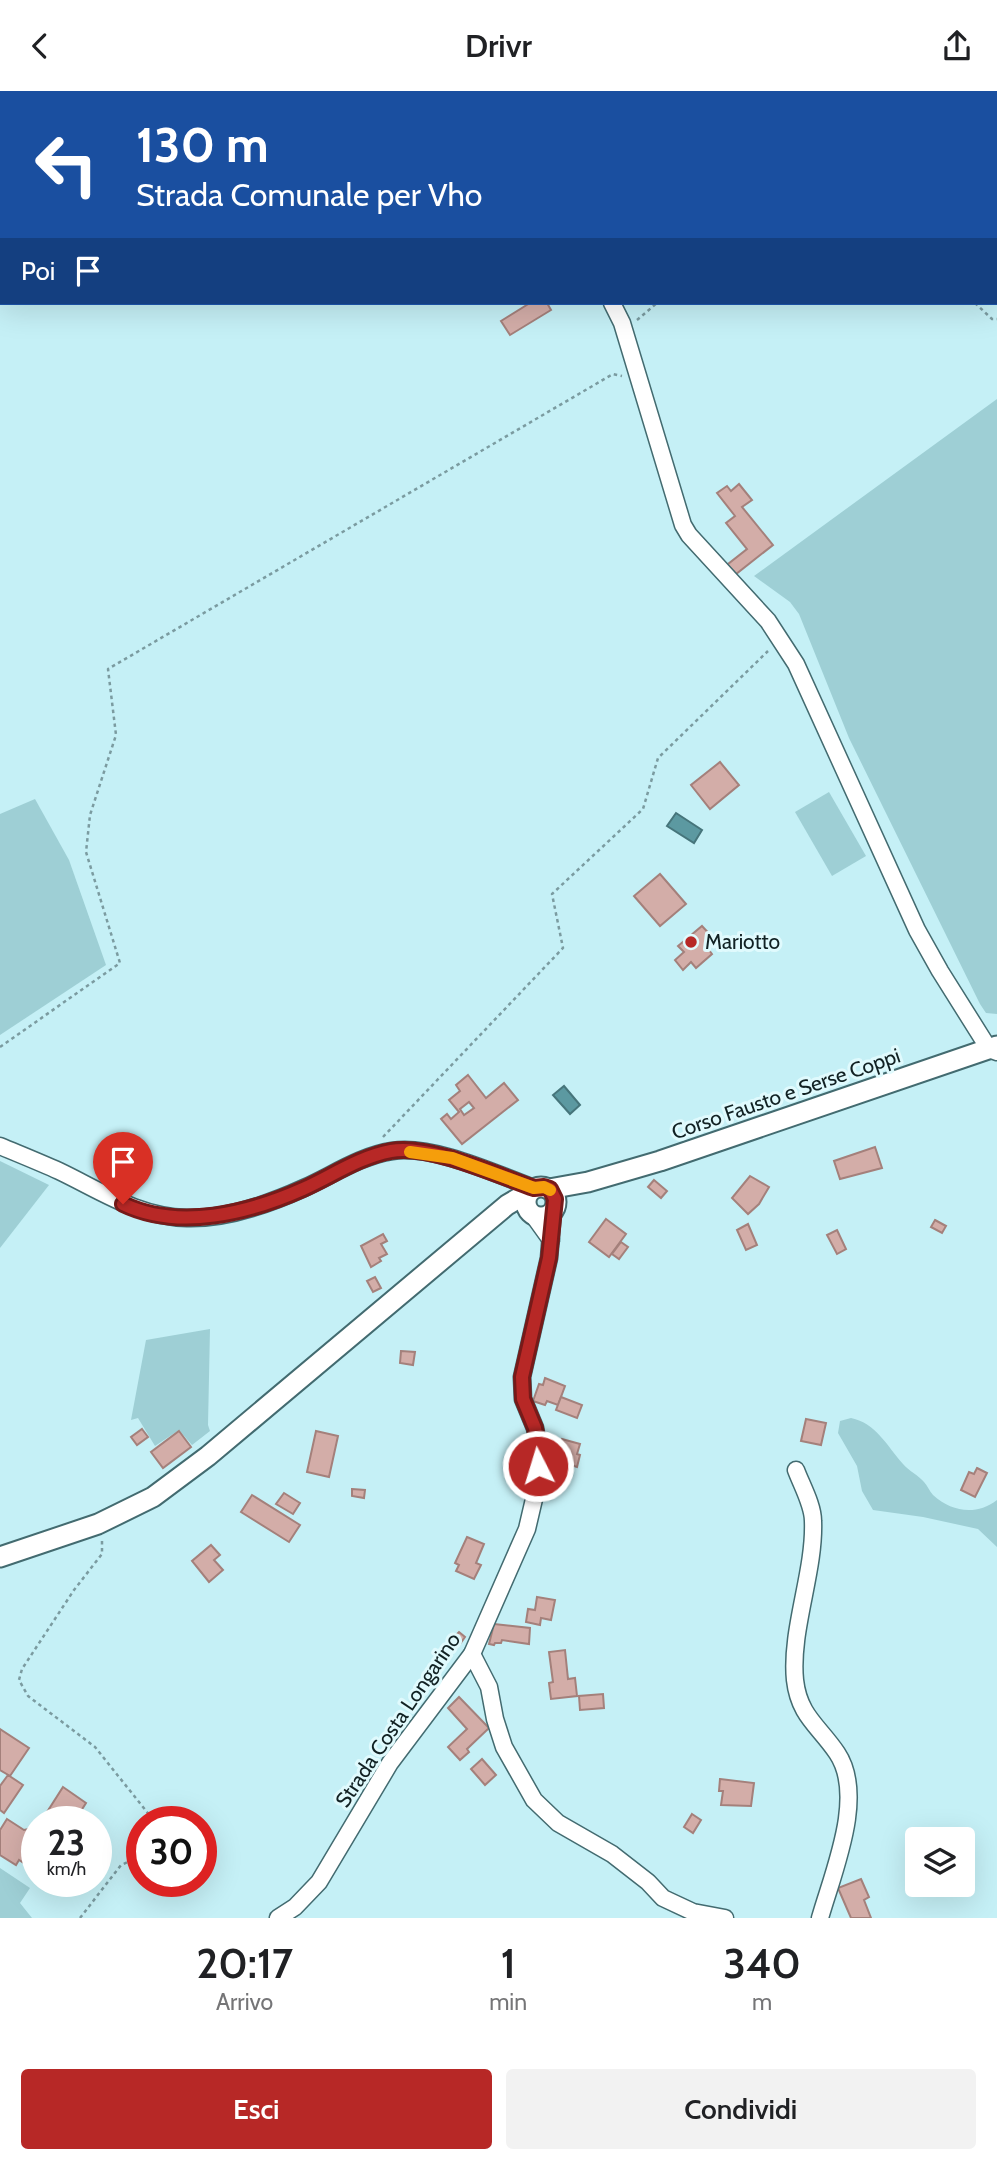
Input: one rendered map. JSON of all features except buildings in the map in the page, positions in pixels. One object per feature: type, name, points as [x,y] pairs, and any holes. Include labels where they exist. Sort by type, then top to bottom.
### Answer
[{"type":"street","points":[[613,305],[624,332],[683,525],[689,535],[768,621],[796,664],[917,930],[940,971],[994,1049]]},
{"type":"street","name":"Corso Fausto e Serse Coppi","points":[[544,1197],[572,1196],[588,1182],[660,1161],[994,1049]]},
{"type":"street","points":[[0,1146],[59,1171],[138,1211],[186,1218],[220,1215],[249,1208],[302,1189],[360,1160],[393,1150],[452,1158],[544,1197]]},
{"type":"street","points":[[544,1197],[526,1199],[527,1209],[551,1240]]},
{"type":"street","points":[[0,1557],[98,1524],[153,1497],[208,1456],[507,1205],[544,1197]]},
{"type":"street","name":"Strada Costa Longarino","points":[[278,1918],[295,1907],[319,1882],[390,1763],[472,1654],[527,1529],[538,1482],[539,1450],[535,1428],[523,1399],[522,1377],[551,1240],[544,1197]]},
{"type":"street","points":[[477,1231],[501,1221],[533,1214]]},
{"type":"street","points":[[796,1470],[813,1518],[805,1599],[794,1658],[798,1700],[813,1725],[838,1754],[846,1771],[850,1801],[820,1918]]},
{"type":"street","points":[[472,1654],[489,1687],[495,1719],[505,1747],[534,1800],[558,1823],[612,1853],[663,1898],[693,1912],[724,1918]]},
{"type":"path","points":[[624,332],[655,305]]},
{"type":"path","points":[[977,305],[992,319],[997,319]]},
{"type":"path","points":[[0,1047],[120,963],[86,852],[90,815],[116,735],[108,669],[612,374],[639,380]]},
{"type":"path","points":[[380,1140],[563,948],[552,894],[643,809],[658,758],[781,639]]},
{"type":"path","points":[[98,1524],[104,1547],[102,1554],[74,1590],[22,1669],[19,1680],[28,1696],[95,1747],[142,1806]]},
{"type":"path","points":[[80,1918],[121,1865],[126,1863]]},
{"type":"shaded area","points":[[997,399],[997,1014],[986,1013],[980,1004],[849,738],[799,614],[790,602],[754,576]]},
{"type":"shaded area","points":[[829,792],[866,856],[832,876],[795,812]]},
{"type":"shaded area","points":[[35,799],[69,860],[106,965],[0,1035],[0,814]]},
{"type":"shaded area","points":[[676,813],[702,830],[694,843],[667,826]]},
{"type":"shaded area","points":[[564,1086],[580,1105],[570,1114],[553,1095]]},
{"type":"shaded area","points":[[0,1161],[49,1185],[0,1248]]},
{"type":"shaded area","points":[[210,1329],[210,1431],[192,1445],[179,1430],[155,1446],[138,1418],[131,1420],[146,1340]]},
{"type":"shaded area","points":[[851,1418],[874,1430],[940,1501],[956,1508],[973,1510],[997,1500],[997,1547],[978,1529],[873,1510],[862,1491],[857,1466],[838,1433],[840,1421]]},
{"type":"shaded area","points":[[0,1868],[21,1882],[21,1897],[24,1897],[20,1903],[32,1918],[0,1918]]},
{"type":"slow traffic","points":[[410,1152],[452,1158],[534,1188],[544,1187],[550,1190]]},
{"type":"place","name":"Mariotto","points":[[691,942]]},
{"type":"route","points":[[123,1204],[138,1211],[186,1218],[220,1215],[302,1189],[360,1160],[393,1150],[452,1158],[534,1188],[550,1189],[555,1206],[549,1258],[522,1377],[523,1399],[535,1428],[539,1450],[538,1466]]}]
